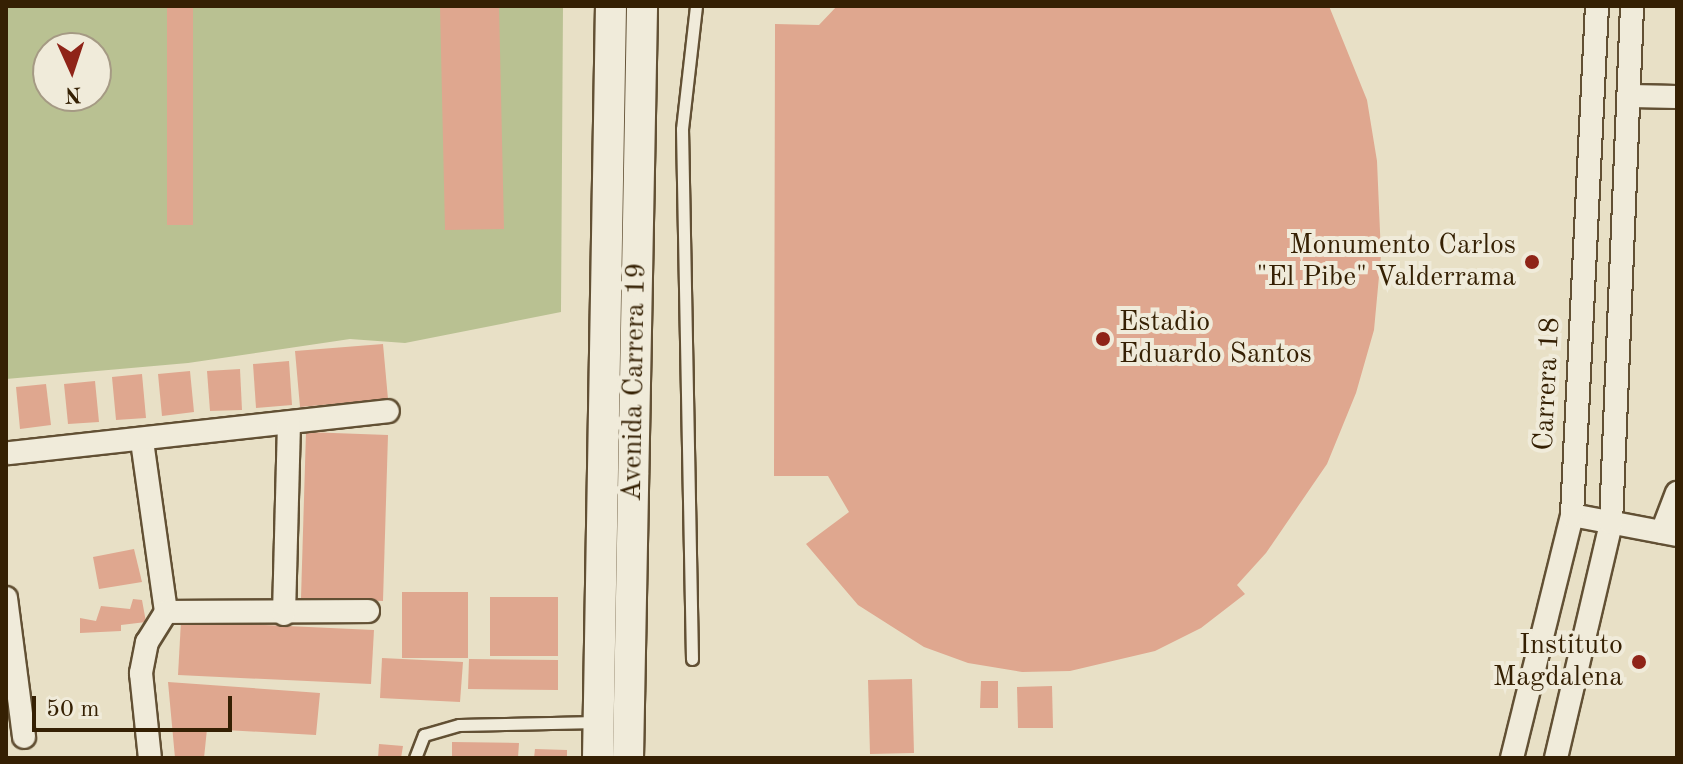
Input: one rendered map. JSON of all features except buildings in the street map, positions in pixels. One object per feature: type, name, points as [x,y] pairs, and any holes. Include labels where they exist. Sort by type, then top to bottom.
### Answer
[{"type":"main road","name":"Avenida Carrera 19","points":[[598,758],[611,6]]},
{"type":"main road","name":"Avenida Carrera 19","points":[[628,758],[642,6]]},
{"type":"street","name":"Carrera 18","points":[[1512,758],[1572,515],[1597,6]]},
{"type":"street","points":[[1556,758],[1611,523],[1631,96],[1632,6]]},
{"type":"street","points":[[1631,96],[1677,97]]},
{"type":"street","points":[[9,453],[142,441],[388,411]]},
{"type":"street","points":[[284,614],[289,423]]},
{"type":"street","points":[[142,441],[166,612],[147,642],[141,673],[150,758]]},
{"type":"street","points":[[1572,515],[1669,533],[1677,493]]},
{"type":"street","points":[[6,598],[24,737]]},
{"type":"street","points":[[166,612],[284,614],[368,611]]},
{"type":"lane","points":[[692,659],[682,129],[696,6]]},
{"type":"lane","points":[[415,758],[424,735],[459,725],[598,721]]},
{"type":"green space","points":[[6,6],[563,6],[561,312],[405,343],[350,339],[188,363],[6,379]]},
{"type":"place","name":"Monumento Carlos \"El Pibe\" Valderrama","points":[[1532,262]]},
{"type":"place","name":"Estadio Eduardo Santos","points":[[1103,339]]},
{"type":"place","name":"Instituto Magdalena","points":[[1639,662]]}]
